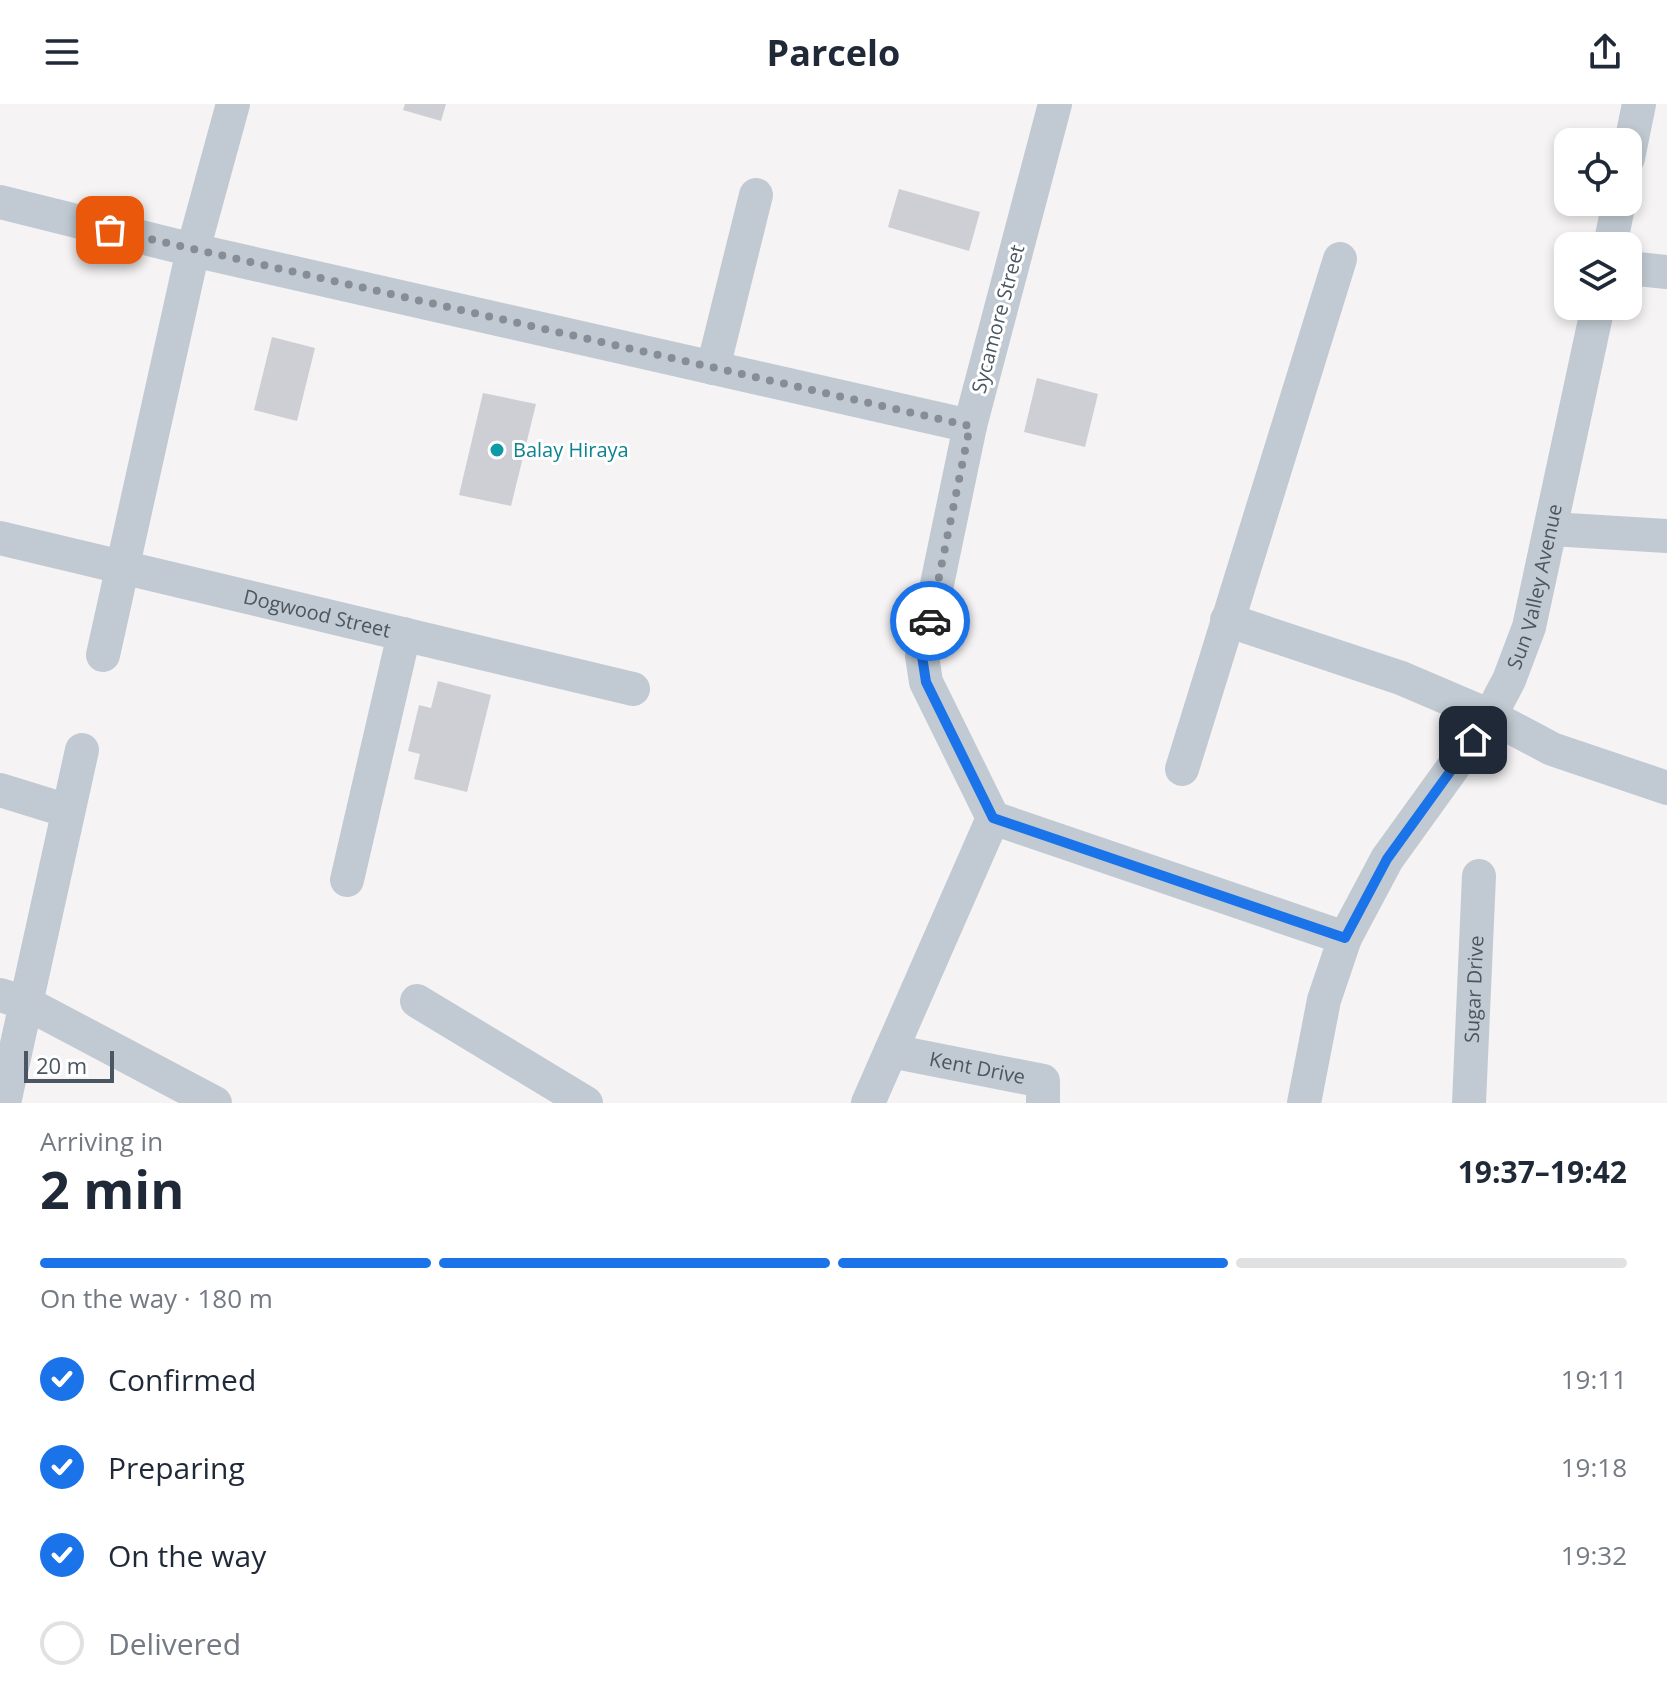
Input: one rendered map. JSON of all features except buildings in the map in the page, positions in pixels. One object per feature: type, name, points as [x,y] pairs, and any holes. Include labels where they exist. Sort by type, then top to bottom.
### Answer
[{"type":"street","points":[[103,655],[193,250],[233,104]]},
{"type":"street","name":"Sycamore Street","points":[[993,818],[926,682],[922,656],[970,426],[1055,104]]},
{"type":"street","points":[[1634,128],[1639,104]]},
{"type":"street","points":[[713,368],[756,195]]},
{"type":"street","points":[[0,202],[193,250],[970,426]]},
{"type":"street","points":[[1182,769],[1340,259]]},
{"type":"street","points":[[1642,269],[1667,272]]},
{"type":"street","name":"Sun Valley Avenue","points":[[1304,1103],[1324,1000],[1345,938],[1387,859],[1490,716],[1509,680],[1529,627],[1595,320]]},
{"type":"street","points":[[1551,529],[1667,536]]},
{"type":"street","name":"Dogwood Street","points":[[0,538],[633,689]]},
{"type":"street","points":[[1227,620],[1401,678],[1490,716],[1552,749],[1667,788]]},
{"type":"street","points":[[347,880],[404,634]]},
{"type":"street","points":[[4,1103],[13,999],[68,811],[82,750]]},
{"type":"street","points":[[0,790],[68,811]]},
{"type":"street","points":[[868,1103],[993,818],[1345,938]]},
{"type":"street","name":"Sugar Drive","points":[[1469,1103],[1479,876]]},
{"type":"street","points":[[13,999],[215,1103]]},
{"type":"street","points":[[417,1001],[586,1103]]},
{"type":"street","name":"Kent Drive","points":[[891,1051],[1043,1081],[1043,1103]]},
{"type":"way so far","points":[[110,230],[970,426],[930,621]]},
{"type":"place","name":"Balay Hiraya","points":[[497,450]]},
{"type":"route","points":[[930,621],[922,656],[926,682],[993,818],[1345,938],[1387,859],[1473,740]]}]
